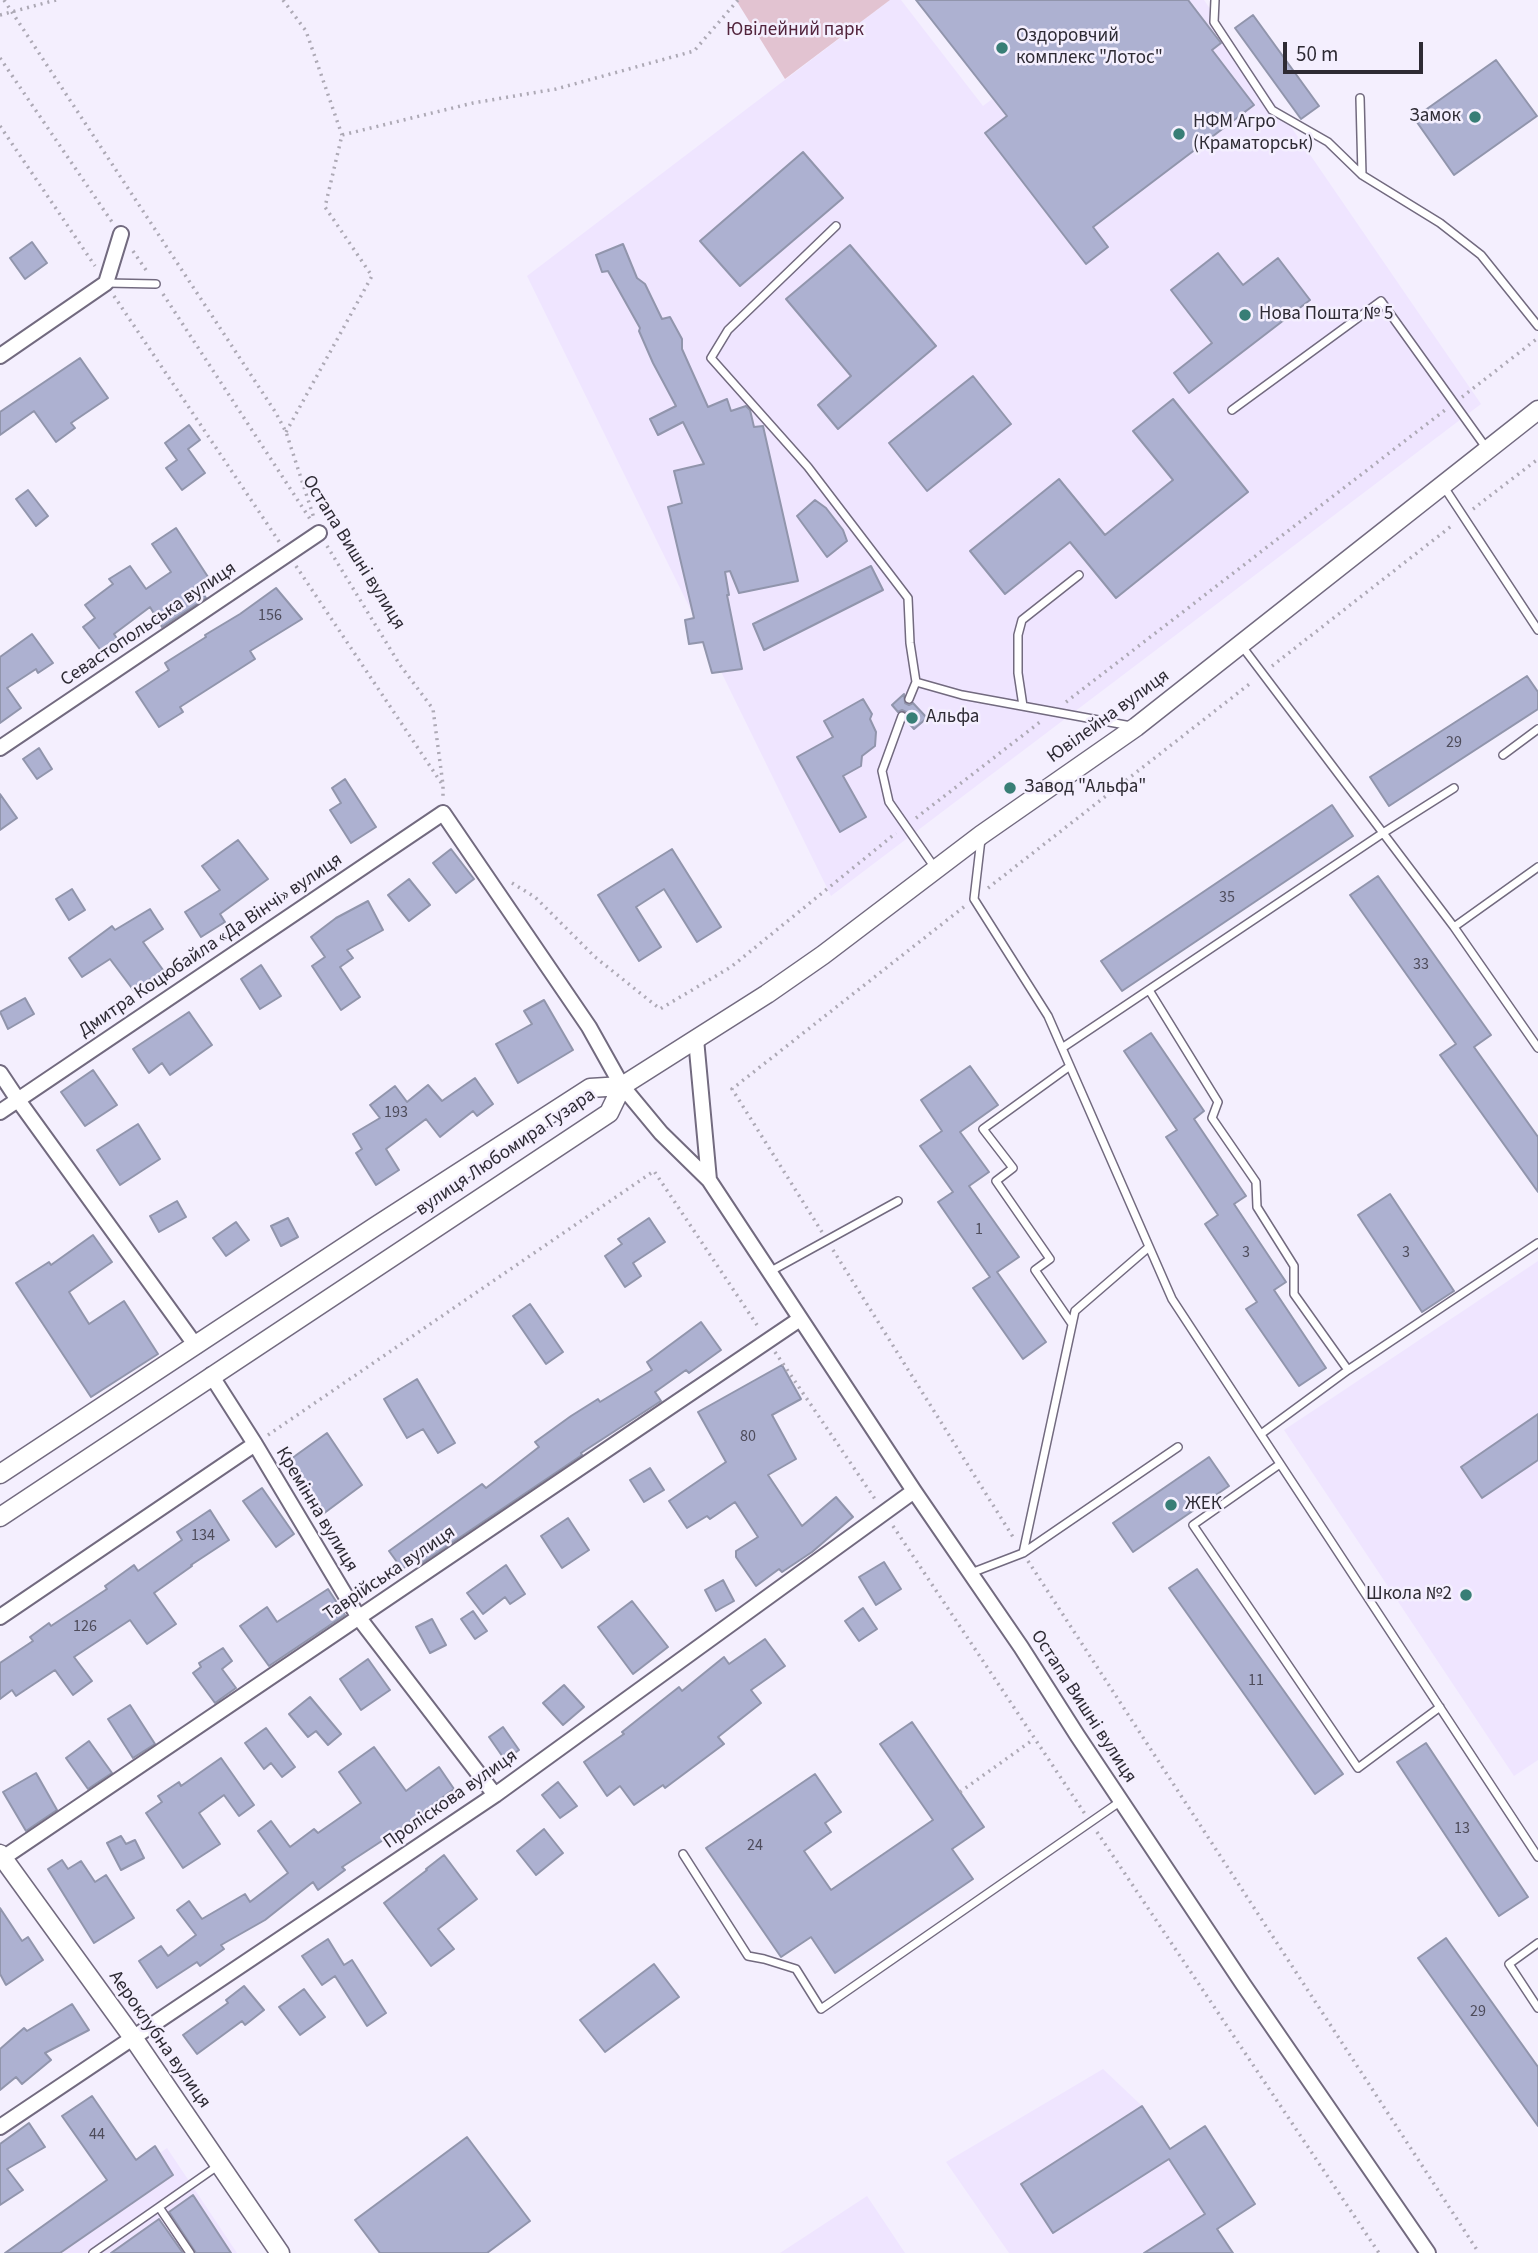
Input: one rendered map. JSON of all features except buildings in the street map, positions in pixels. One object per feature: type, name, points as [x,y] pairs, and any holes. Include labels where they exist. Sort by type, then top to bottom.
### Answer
[{"type":"street","points":[[0,356],[106,283],[121,234]]},
{"type":"street","name":"Ювілейна вулиця","points":[[622,1086],[823,955],[981,835],[1136,727],[1538,410]]},
{"type":"street","name":"Севастопольська вулиця","points":[[0,748],[319,533]]},
{"type":"street","points":[[443,813],[589,1027],[622,1086]]},
{"type":"street","name":"Дмитра Коцюбайла «Да Вінчі» вулиця","points":[[0,1112],[443,813]]},
{"type":"street","points":[[696,1039],[709,1180]]},
{"type":"street","points":[[0,1073],[196,1346]]},
{"type":"street","name":"Остапа Вишні вулиця","points":[[622,1086],[661,1133],[709,1180],[1243,1984],[1428,2253]]},
{"type":"street","name":"вулиця Любомира Гузара","points":[[0,1474],[590,1088],[622,1086],[609,1113],[0,1517]]},
{"type":"street","name":"Таврійська вулиця","points":[[1,1857],[800,1319]]},
{"type":"street","name":"Кремінна вулиця","points":[[211,1375],[359,1618],[495,1795]]},
{"type":"street","points":[[0,1617],[255,1444]]},
{"type":"street","name":"Проліскова вулиця","points":[[0,2127],[495,1795],[914,1492]]},
{"type":"street","name":"Аероклубна вулиця","points":[[1,1857],[134,2039],[280,2253]]},
{"type":"lane","points":[[1215,0],[1214,22],[1272,110],[1328,142],[1362,175],[1440,223],[1481,255],[1538,326]]},
{"type":"lane","points":[[1360,98],[1362,175]]},
{"type":"lane","points":[[836,226],[728,330],[710,358],[808,467],[908,598],[910,643],[916,682],[909,699]]},
{"type":"lane","points":[[106,283],[156,284]]},
{"type":"lane","points":[[1232,410],[1381,301],[1487,450]]},
{"type":"lane","points":[[1443,485],[1538,629]]},
{"type":"lane","points":[[1023,706],[1018,673],[1018,635],[1022,620],[1079,575]]},
{"type":"lane","points":[[1240,644],[1454,927],[1538,1048]]},
{"type":"lane","points":[[916,682],[961,695],[1136,727]]},
{"type":"lane","points":[[902,716],[882,771],[889,802],[936,870]]},
{"type":"lane","points":[[1503,755],[1538,729]]},
{"type":"lane","points":[[1062,1048],[1454,788]]},
{"type":"lane","points":[[981,835],[974,899],[1048,1016],[1172,1299],[1538,1856]]},
{"type":"lane","points":[[1454,927],[1538,867]]},
{"type":"lane","points":[[1149,990],[1218,1102],[1212,1118],[1255,1182],[1257,1207],[1294,1266],[1294,1294],[1348,1370]]},
{"type":"lane","points":[[1070,1066],[983,1129],[1013,1168],[996,1181],[1050,1259],[1035,1270],[1072,1324]]},
{"type":"lane","points":[[771,1271],[898,1201]]},
{"type":"lane","points":[[1261,1434],[1348,1370],[1538,1243]]},
{"type":"lane","points":[[1023,1553],[1075,1311],[1149,1247]]},
{"type":"lane","points":[[971,1573],[1023,1553],[1178,1447]]},
{"type":"lane","points":[[1280,1464],[1193,1525],[1358,1768],[1440,1707]]},
{"type":"lane","points":[[683,1854],[748,1956],[796,1969],[821,2009],[1121,1801]]},
{"type":"lane","points":[[1538,1943],[1508,1964],[1538,2008]]},
{"type":"lane","points":[[93,2253],[219,2164]]},
{"type":"lane","points":[[159,2207],[190,2253]]},
{"type":"path","points":[[4,0],[276,412],[286,432],[319,533]]},
{"type":"path","points":[[0,15],[56,0]]},
{"type":"path","points":[[283,0],[306,31],[342,135],[325,207],[372,276],[286,432]]},
{"type":"path","points":[[342,135],[473,103],[556,89],[694,51],[738,0]]},
{"type":"path","name":"Остапа Вишні вулиця","points":[[0,58],[156,284],[319,533],[400,665],[433,709],[443,785],[443,813]]},
{"type":"path","points":[[0,126],[443,785]]},
{"type":"path","points":[[1460,398],[1538,338]]},
{"type":"path","points":[[512,883],[535,897],[595,957],[660,1009],[731,967],[905,826],[1449,407]]},
{"type":"path","points":[[1479,2253],[1023,1553],[732,1089],[1538,458]]},
{"type":"path","points":[[255,1444],[654,1171],[1379,2253]]},
{"type":"path","points":[[960,1792],[1034,1739]]},
{"type":"shaded area","points":[[890,0],[901,0],[983,106],[1123,0],[1204,0],[1481,404],[831,896],[527,276]]},
{"type":"shaded area","name":"Школа №2","points":[[1538,1261],[1538,1760],[1514,1776],[1284,1430]]},
{"type":"shaded area","points":[[1103,2069],[1142,2106],[1170,2149],[1205,2126],[1255,2204],[1217,2228],[1233,2253],[1009,2253],[946,2162]]},
{"type":"shaded area","points":[[167,2148],[237,2253],[19,2253]]},
{"type":"shaded area","points":[[867,2196],[905,2253],[780,2253]]},
{"type":"green space","name":"Ювілейний парк","points":[[736,0],[890,0],[785,79]]},
{"type":"place","name":"Оздоровчий комплекс \"Лотос\"","points":[[1002,48]]},
{"type":"place","name":"Замок","points":[[1475,117]]},
{"type":"place","name":"НФМ Агро (Краматорськ)","points":[[1179,134]]},
{"type":"place","name":"Нова Пошта № 5","points":[[1245,315]]},
{"type":"place","name":"Альфа","points":[[912,718]]},
{"type":"place","name":"Завод \"Альфа\"","points":[[1010,788]]},
{"type":"place","name":"ЖЕК","points":[[1171,1505]]},
{"type":"place","name":"Школа №2","points":[[1466,1595]]}]
